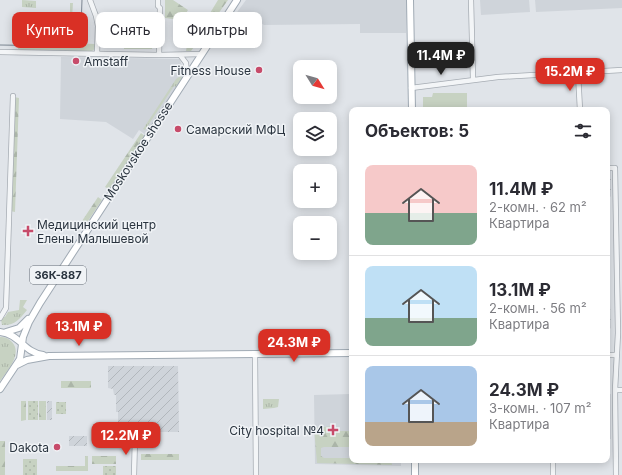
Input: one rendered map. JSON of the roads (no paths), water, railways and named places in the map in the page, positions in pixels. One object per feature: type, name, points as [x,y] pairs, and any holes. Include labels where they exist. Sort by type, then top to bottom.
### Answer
[{"type":"main road","name":"Moskovskoe shosse","points":[[0,389],[21,354],[26,327],[40,303],[237,0]]},
{"type":"main road","points":[[410,0],[412,107]]},
{"type":"main road","name":"Moskovskoe shosse","points":[[2,332],[14,330],[22,326],[40,303]]},
{"type":"main road","name":"Moskovskoe shosse","points":[[2,332],[13,335],[22,344]]},
{"type":"main road","points":[[22,344],[34,353],[58,356]]},
{"type":"main road","points":[[15,366],[28,360],[49,356],[349,353]]},
{"type":"main road","points":[[415,463],[415,475]]},
{"type":"street","points":[[90,0],[98,26],[97,53]]},
{"type":"street","points":[[158,0],[158,6],[160,8],[160,54]]},
{"type":"street","points":[[471,0],[473,80]]},
{"type":"street","points":[[0,52],[202,54]]},
{"type":"street","points":[[180,54],[186,63],[187,76]]},
{"type":"street","points":[[411,88],[503,76],[622,70]]},
{"type":"street","points":[[578,73],[580,107]]},
{"type":"street","points":[[0,318],[6,308],[13,96]]},
{"type":"street","points":[[610,168],[615,168],[620,267],[615,390],[616,475]]},
{"type":"street","points":[[0,249],[7,249]]},
{"type":"street","points":[[610,355],[617,355],[622,350]]},
{"type":"street","points":[[255,355],[256,475]]},
{"type":"street","points":[[615,390],[622,390]]},
{"type":"street","points":[[98,438],[135,438],[134,475]]},
{"type":"street","points":[[553,463],[553,475]]},
{"type":"tram line","points":[[0,45],[61,46],[72,42],[76,38],[81,28],[82,0]]},
{"type":"place","name":"Amstaff","points":[[76,61]]},
{"type":"place","name":"Fitness House","points":[[259,70]]},
{"type":"place","name":"Самарский МФЦ","points":[[178,129]]},
{"type":"place","name":"Медицинский центр Елены Малышевой","points":[[28,231]]},
{"type":"place","name":"City hospital №4","points":[[333,430]]},
{"type":"place","name":"Dakota","points":[[57,447]]}]
